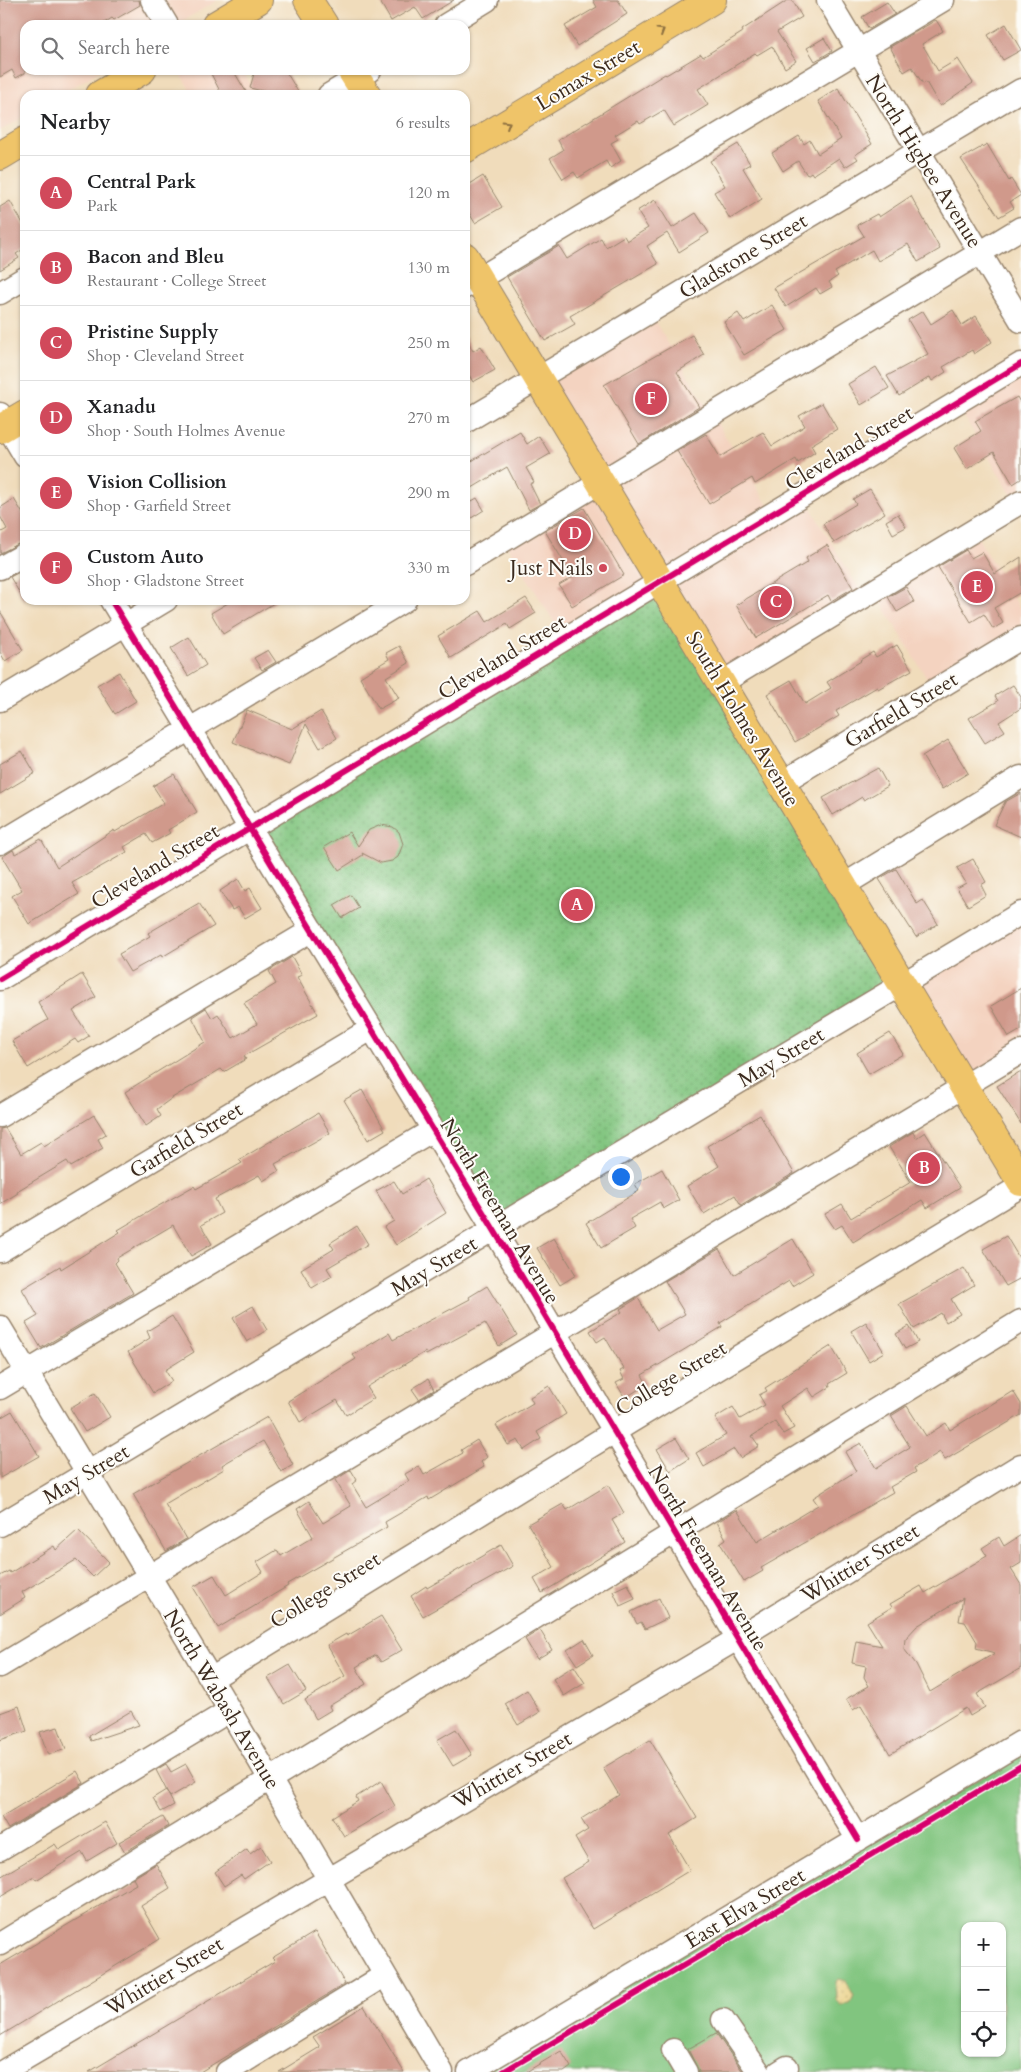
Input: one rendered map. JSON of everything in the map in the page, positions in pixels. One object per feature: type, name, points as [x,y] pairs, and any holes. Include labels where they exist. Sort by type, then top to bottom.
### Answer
[{"type":"main road","points":[[224,20],[258,0]]},
{"type":"main road","points":[[308,0],[321,20]]},
{"type":"main road","name":"Lomax Street","points":[[470,146],[712,0]]},
{"type":"main road","points":[[108,90],[134,75]]},
{"type":"main road","points":[[0,156],[20,144]]},
{"type":"main road","name":"South Holmes Avenue","points":[[470,276],[538,378],[1021,1182]]},
{"type":"street","points":[[152,0],[164,20]]},
{"type":"street","points":[[454,20],[487,0]]},
{"type":"street","name":"North Higbee Avenue","points":[[828,0],[1021,321]]},
{"type":"street","points":[[470,273],[858,52],[943,0]]},
{"type":"street","points":[[338,90],[361,78]]},
{"type":"street","name":"Gladstone Street","points":[[470,419],[1021,90]]},
{"type":"street","points":[[470,561],[1021,228]]},
{"type":"street","points":[[0,293],[20,281]]},
{"type":"street","name":"Cleveland Street","points":[[0,979],[250,826],[1021,364]]},
{"type":"street","points":[[8,421],[20,446]]},
{"type":"street","points":[[721,683],[1021,502]]},
{"type":"street","points":[[0,568],[20,557]]},
{"type":"street","name":"North Freeman Avenue","points":[[114,605],[494,1230],[858,1840]]},
{"type":"street","points":[[0,700],[158,605]]},
{"type":"street","points":[[0,843],[397,605]]},
{"type":"street","name":"Garfield Street","points":[[781,783],[1021,638]]},
{"type":"street","points":[[844,885],[1021,777]]},
{"type":"street","name":"May Street","points":[[0,1525],[1021,913]]},
{"type":"street","points":[[0,1116],[312,930]]},
{"type":"street","name":"Garfield Street","points":[[0,1251],[371,1029]]},
{"type":"street","points":[[0,1666],[1021,1052]]},
{"type":"street","points":[[0,1388],[433,1130]]},
{"type":"street","name":"College Street","points":[[211,1679],[1021,1186]]},
{"type":"street","points":[[0,1944],[1021,1321]]},
{"type":"street","name":"North Wabash Avenue","points":[[0,1327],[230,1711],[442,2072]]},
{"type":"street","name":"Whittier Street","points":[[2,2072],[737,1638],[1021,1465]]},
{"type":"street","points":[[0,1848],[230,1711]]},
{"type":"street","name":"East Elva Street","points":[[468,2072],[1021,1742]]},
{"type":"street","points":[[227,2072],[385,1975]]},
{"type":"street","points":[[723,2020],[759,2072]]},
{"type":"street","points":[[673,2050],[686,2072]]},
{"type":"shaded area","points":[[0,0],[218,0],[184,20],[20,20],[20,75],[93,75],[68,90],[20,90],[20,119],[0,131]]},
{"type":"shaded area","points":[[181,75],[245,75],[254,90],[190,90]]},
{"type":"shaded area","points":[[649,312],[772,512],[803,495],[864,597],[721,683],[564,638],[504,541],[601,483],[538,378]]},
{"type":"shaded area","points":[[1021,364],[1021,502],[1017,504],[956,403]]},
{"type":"shaded area","points":[[974,531],[1021,610],[1021,638],[934,690],[874,591]]},
{"type":"shaded area","points":[[1021,913],[1021,1052],[964,1086],[903,984]]},
{"type":"green space","points":[[659,581],[903,984],[494,1230],[251,826]]},
{"type":"green space","points":[[1021,1755],[1021,2072],[469,2072]]},
{"type":"sand","points":[[838,1979],[845,1981],[854,1995],[850,2004],[842,2005],[836,2000],[835,1983]]},
{"type":"building","points":[[0,0],[139,0],[140,5],[114,20],[112,18],[109,20],[20,20],[21,75],[16,78],[12,70],[0,77]]},
{"type":"building","points":[[379,0],[454,0],[423,19],[415,7],[390,20]]},
{"type":"building","points":[[593,0],[618,0],[627,14],[577,46],[565,26],[597,7]]},
{"type":"building","points":[[788,0],[792,0],[802,17],[777,32],[796,61],[785,68],[772,46],[757,55],[755,53],[698,89],[708,105],[674,126],[664,110],[640,124],[638,121],[615,135],[618,139],[611,143],[621,161],[610,168],[606,161],[578,178],[574,172],[563,179],[550,158],[563,150],[558,140],[665,74],[701,54],[703,57],[743,32],[742,30]]},
{"type":"building","points":[[887,2],[895,14],[869,29],[862,17]]},
{"type":"building","points":[[936,20],[943,31],[922,44],[938,71],[958,59],[973,83],[940,106],[926,82],[923,84],[912,67],[904,72],[890,47]]},
{"type":"building","points":[[1006,24],[1021,50],[1003,60],[988,35]]},
{"type":"building","points":[[824,38],[832,51],[815,61],[807,48]]},
{"type":"building","points":[[212,75],[236,75],[245,90],[219,90]]},
{"type":"building","points":[[254,75],[288,75],[297,90],[258,90],[250,88]]},
{"type":"building","points":[[838,88],[872,144],[855,155],[858,159],[845,167],[839,158],[813,175],[811,172],[807,175],[798,161],[783,171],[772,153],[799,136],[804,144],[810,140],[818,154],[841,139],[818,101]]},
{"type":"building","points":[[738,144],[750,164],[743,168],[762,199],[730,219],[714,192],[725,186],[710,161]]},
{"type":"building","points":[[987,144],[1009,181],[1011,179],[1021,195],[1010,202],[1014,208],[999,217],[961,159]]},
{"type":"building","points":[[483,176],[502,207],[475,223],[470,214],[470,184]]},
{"type":"building","points":[[911,196],[940,249],[918,262],[908,244],[878,261],[872,250],[835,272],[838,276],[829,282],[832,287],[820,294],[816,288],[786,307],[774,288],[864,236],[857,225],[877,214],[879,217]]},
{"type":"building","points":[[655,200],[672,228],[696,213],[709,233],[679,252],[667,233],[647,246],[658,264],[570,316],[575,324],[545,341],[507,277],[559,246],[567,259],[601,238],[606,247],[624,236],[627,241],[648,228],[637,211]]},
{"type":"building","points":[[10,201],[20,218],[20,251],[16,254],[19,258],[0,270],[0,207]]},
{"type":"building","points":[[772,305],[787,330],[744,355],[724,322],[738,313],[744,322]]},
{"type":"building","points":[[953,310],[962,325],[976,316],[992,342],[974,354],[972,350],[943,367],[946,372],[932,381],[930,377],[899,396],[887,376],[928,354],[908,320],[923,311],[931,324]]},
{"type":"building","points":[[692,335],[704,355],[677,372],[699,407],[639,444],[604,385]]},
{"type":"building","points":[[470,346],[473,351],[481,346],[495,370],[473,382],[470,377]]},
{"type":"building","points":[[876,367],[889,388],[861,405],[848,384]]},
{"type":"building","points":[[1017,397],[1021,404],[1021,479],[1013,484],[994,452],[967,469],[954,448],[981,431],[975,421]]},
{"type":"building","points":[[822,403],[837,429],[811,445],[815,452],[798,463],[796,459],[755,484],[752,478],[709,504],[677,451],[706,434],[720,457],[763,432],[772,446],[805,426],[799,416]]},
{"type":"building","points":[[520,432],[527,444],[539,436],[550,454],[526,468],[534,482],[530,484],[540,504],[529,510],[507,467],[472,488],[470,485],[470,462]]},
{"type":"building","points":[[870,489],[885,513],[834,543],[823,524],[856,504],[853,499]]},
{"type":"building","points":[[477,498],[484,510],[470,519],[470,502]]},
{"type":"building","points":[[14,499],[20,509],[20,543],[0,553],[0,533],[7,529],[0,516],[0,508]]},
{"type":"building","points":[[584,508],[624,575],[572,606],[559,585],[573,577],[545,531]]},
{"type":"building","points":[[898,514],[906,527],[893,534],[886,521]]},
{"type":"building","points":[[827,545],[853,588],[831,601],[828,595],[756,638],[736,605],[808,562],[806,558]]},
{"type":"building","points":[[966,550],[971,558],[982,552],[995,574],[1021,557],[1021,592],[994,608],[1003,623],[993,629],[984,614],[971,622],[938,567]]},
{"type":"building","points":[[20,572],[20,594],[10,577]]},
{"type":"building","points":[[906,587],[914,602],[897,612],[888,597]]},
{"type":"building","points":[[526,598],[536,613],[510,629],[507,624],[451,658],[438,636],[480,611],[487,622]]},
{"type":"building","points":[[225,605],[271,605],[223,634],[211,613]]},
{"type":"building","points":[[0,611],[23,650],[5,661],[0,652]]},
{"type":"building","points":[[189,637],[206,665],[188,676],[171,648]]},
{"type":"building","points":[[897,645],[912,670],[878,689],[877,687],[836,711],[839,716],[795,742],[767,694],[791,680],[805,704],[831,688],[827,682],[860,660],[873,652],[876,657]]},
{"type":"building","points":[[399,646],[409,663],[386,677],[399,698],[379,709],[360,677],[389,659],[386,653]]},
{"type":"building","points":[[268,650],[276,662],[262,670],[254,658]]},
{"type":"building","points":[[119,672],[136,701],[115,714],[97,685]]},
{"type":"building","points":[[1013,685],[1021,697],[1021,708],[999,722],[1005,731],[985,743],[969,718],[998,701],[995,696]]},
{"type":"building","points":[[247,710],[292,729],[321,711],[337,738],[320,748],[306,724],[289,765],[233,742]]},
{"type":"building","points":[[948,740],[968,773],[942,789],[922,756]]},
{"type":"building","points":[[22,751],[35,773],[0,794],[0,764]]},
{"type":"building","points":[[878,768],[888,786],[864,800],[862,797],[833,815],[823,798]]},
{"type":"building","points":[[174,774],[197,812],[168,830],[170,833],[152,843],[146,834],[124,847],[127,852],[72,883],[79,894],[29,924],[12,896],[22,890],[2,857],[13,850],[15,854],[41,839],[57,867],[114,830],[115,832],[164,803],[153,786]]},
{"type":"building","points":[[1021,793],[1021,837],[994,825],[1005,802]]},
{"type":"building","points":[[381,825],[393,827],[399,832],[403,844],[398,857],[392,861],[381,863],[362,853],[363,855],[339,870],[324,847],[349,832],[358,846],[369,830]]},
{"type":"building","points":[[973,859],[986,882],[981,885],[986,895],[968,906],[957,888],[966,883],[957,868]]},
{"type":"building","points":[[896,869],[917,904],[923,900],[938,924],[916,937],[879,879]]},
{"type":"building","points":[[238,879],[245,891],[250,888],[262,908],[245,918],[238,907],[232,910],[220,891]]},
{"type":"building","points":[[351,895],[359,908],[342,918],[334,905]]},
{"type":"building","points":[[199,903],[214,926],[162,957],[161,955],[130,972],[119,954],[150,936],[148,933]]},
{"type":"building","points":[[292,957],[302,975],[297,977],[318,1014],[244,1056],[246,1059],[224,1072],[221,1069],[172,1098],[157,1109],[161,1116],[146,1126],[125,1092],[205,1042],[192,1017],[206,1008],[212,1018],[218,1014],[233,1038],[257,1024],[244,1003],[276,984],[269,971]]},
{"type":"building","points":[[82,974],[96,997],[73,1011],[89,1036],[78,1043],[75,1039],[28,1068],[12,1041],[48,1020],[38,1002]]},
{"type":"building","points":[[1021,988],[1021,1030],[1009,1037],[991,1006]]},
{"type":"building","points":[[890,1033],[903,1054],[869,1074],[857,1053]]},
{"type":"building","points":[[1021,1071],[1021,1124],[997,1086]]},
{"type":"building","points":[[362,1090],[385,1130],[368,1140],[344,1100]]},
{"type":"building","points":[[318,1113],[330,1133],[275,1164],[279,1171],[263,1181],[259,1175],[215,1199],[222,1213],[201,1225],[212,1244],[191,1256],[173,1225],[117,1258],[118,1260],[115,1263],[133,1293],[41,1348],[26,1323],[38,1316],[22,1289],[60,1266],[61,1269],[120,1232],[118,1230],[155,1208],[194,1186],[196,1189],[242,1163],[239,1160]]},
{"type":"building","points":[[94,1115],[106,1134],[98,1139],[103,1148],[71,1167],[67,1161],[17,1191],[18,1193],[0,1204],[0,1129],[5,1128],[21,1154],[41,1142],[44,1146]]},
{"type":"building","points":[[760,1115],[794,1173],[741,1205],[735,1195],[704,1214],[687,1186],[719,1166],[707,1146]]},
{"type":"building","points":[[913,1132],[916,1138],[925,1132],[960,1188],[927,1208],[922,1200],[853,1242],[842,1225],[835,1229],[825,1214],[842,1204],[851,1218],[911,1182],[889,1147]]},
{"type":"building","points":[[662,1169],[679,1200],[663,1209],[660,1202],[630,1219],[635,1228],[601,1248],[586,1223],[639,1191],[635,1184]]},
{"type":"building","points":[[426,1179],[446,1213],[396,1245],[384,1227],[394,1221],[376,1191],[394,1181],[402,1194]]},
{"type":"building","points":[[357,1226],[368,1244],[327,1268],[332,1276],[312,1288],[301,1269],[334,1249],[330,1243]]},
{"type":"building","points":[[1006,1236],[1021,1261],[1021,1278],[1006,1286],[983,1249]]},
{"type":"building","points":[[554,1238],[576,1275],[560,1285],[537,1248]]},
{"type":"building","points":[[793,1239],[813,1273],[792,1286],[789,1281],[720,1323],[722,1327],[642,1375],[647,1384],[625,1398],[616,1383],[624,1379],[620,1371],[624,1369],[605,1337],[597,1342],[590,1331],[622,1312],[620,1309],[638,1298],[657,1330],[685,1314],[665,1281],[719,1249],[734,1275]]},
{"type":"building","points":[[964,1268],[974,1285],[951,1299],[960,1314],[946,1322],[941,1313],[914,1329],[899,1304]]},
{"type":"building","points":[[487,1286],[517,1335],[499,1346],[485,1323],[426,1355],[425,1352],[367,1387],[374,1398],[346,1415],[337,1400],[300,1422],[288,1401],[356,1359],[353,1355],[389,1333],[393,1340],[470,1299],[469,1297]]},
{"type":"building","points":[[253,1306],[267,1330],[247,1342],[233,1318]]},
{"type":"building","points":[[172,1316],[194,1352],[165,1370],[172,1381],[153,1393],[128,1352],[150,1338],[147,1331]]},
{"type":"building","points":[[866,1322],[884,1352],[869,1361],[851,1331]]},
{"type":"building","points":[[909,1326],[918,1342],[905,1349],[896,1334]]},
{"type":"building","points":[[831,1346],[847,1373],[829,1384],[830,1387],[814,1397],[808,1388],[780,1406],[794,1428],[783,1434],[775,1422],[752,1436],[759,1446],[740,1458],[734,1449],[704,1467],[696,1453],[726,1435],[715,1418],[733,1407],[740,1419],[765,1405],[759,1395],[767,1391],[765,1388]]},
{"type":"building","points":[[428,1379],[434,1390],[419,1399],[412,1389]]},
{"type":"building","points":[[549,1386],[566,1414],[537,1432],[541,1439],[524,1450],[518,1440],[508,1445],[496,1425],[533,1403],[530,1397]]},
{"type":"building","points":[[1013,1391],[1021,1404],[1021,1415],[945,1460],[940,1452],[914,1468],[916,1472],[890,1487],[893,1492],[761,1568],[763,1571],[744,1582],[720,1543],[726,1539],[717,1522],[737,1510],[757,1542],[818,1505],[813,1498],[856,1471],[845,1452],[861,1443],[876,1468],[910,1447],[891,1416],[907,1406],[926,1436],[946,1423],[950,1430]]},
{"type":"building","points":[[95,1393],[110,1417],[85,1432],[70,1408]]},
{"type":"building","points":[[12,1411],[39,1456],[0,1478],[0,1418]]},
{"type":"building","points":[[267,1417],[293,1465],[281,1472],[263,1441],[222,1465],[224,1469],[165,1504],[186,1539],[166,1551],[133,1494]]},
{"type":"building","points":[[676,1438],[689,1459],[670,1471],[657,1449]]},
{"type":"building","points":[[477,1440],[487,1457],[481,1462],[484,1467],[429,1500],[428,1497],[385,1522],[387,1527],[287,1584],[288,1586],[218,1628],[193,1587],[214,1575],[226,1595],[263,1572],[257,1562],[277,1550],[281,1556],[313,1537],[297,1509],[309,1501],[323,1523],[351,1506],[335,1480],[351,1470],[357,1480],[352,1484],[366,1507],[409,1481],[405,1474],[419,1466],[424,1475],[463,1453],[461,1450]]},
{"type":"building","points":[[608,1485],[624,1513],[612,1520],[625,1542],[542,1593],[534,1579],[554,1567],[528,1524],[563,1504],[567,1510]]},
{"type":"building","points":[[78,1530],[109,1562],[93,1577],[76,1560],[22,1592],[25,1598],[0,1614],[0,1576],[9,1571],[10,1573],[54,1546],[56,1550]]},
{"type":"building","points":[[1021,1535],[1021,1563],[1011,1569],[1021,1585],[1021,1668],[977,1694],[985,1707],[970,1716],[966,1708],[890,1754],[861,1705],[853,1710],[846,1699],[869,1686],[864,1677],[866,1666],[852,1663],[856,1641],[882,1646],[867,1622],[892,1607],[890,1604],[921,1586],[925,1593],[987,1556],[982,1548],[999,1537],[1004,1546]],"holes":[[[963,1598],[959,1621],[965,1622],[977,1642],[976,1648],[995,1653],[930,1692],[916,1664],[904,1649],[905,1639],[917,1626]]]},
{"type":"building","points":[[501,1545],[513,1566],[423,1616],[411,1596]]},
{"type":"building","points":[[628,1584],[635,1599],[620,1606],[613,1591]]},
{"type":"building","points":[[659,1598],[668,1618],[645,1629],[641,1622],[637,1624],[631,1612]]},
{"type":"building","points":[[381,1616],[402,1650],[381,1662],[376,1655],[356,1667],[366,1684],[329,1706],[331,1710],[316,1719],[305,1700],[345,1676],[327,1645],[346,1634],[347,1636]]},
{"type":"building","points":[[540,1630],[552,1650],[537,1659],[525,1639]]},
{"type":"building","points":[[584,1639],[593,1655],[577,1665],[567,1650]]},
{"type":"building","points":[[290,1665],[306,1691],[284,1704],[268,1678]]},
{"type":"building","points":[[574,1666],[585,1683],[564,1696],[553,1679]]},
{"type":"building","points":[[527,1690],[540,1712],[518,1725],[505,1704]]},
{"type":"building","points":[[19,1706],[27,1731],[0,1740],[0,1713]]},
{"type":"building","points":[[131,1711],[139,1725],[91,1741],[89,1736]]},
{"type":"building","points":[[58,1727],[66,1749],[48,1755],[40,1732]]},
{"type":"building","points":[[456,1729],[472,1755],[453,1766],[437,1740]]},
{"type":"building","points":[[650,1740],[697,1818],[669,1835],[690,1870],[593,1929],[562,1878],[589,1862],[575,1838],[588,1830],[581,1819],[619,1795],[603,1768]]},
{"type":"building","points":[[166,1764],[171,1772],[186,1764],[196,1782],[170,1797],[156,1770]]},
{"type":"building","points":[[77,1771],[84,1783],[8,1829],[1,1817]]},
{"type":"building","points":[[381,1781],[395,1806],[344,1836],[332,1817],[358,1801],[356,1797]]},
{"type":"building","points":[[166,1790],[174,1805],[161,1812],[153,1798]]},
{"type":"building","points":[[163,1817],[168,1826],[125,1852],[119,1842]]},
{"type":"building","points":[[105,1822],[117,1843],[87,1861],[82,1852],[36,1880],[34,1877],[0,1897],[0,1877],[55,1844],[59,1850]]},
{"type":"building","points":[[261,1846],[270,1861],[244,1879],[241,1875],[224,1886],[215,1872],[247,1849],[250,1854]]},
{"type":"building","points":[[156,1864],[170,1888],[141,1906],[160,1939],[0,2036],[0,1965],[136,1884],[133,1878]]},
{"type":"building","points":[[315,1932],[345,1984],[200,2072],[89,2072],[275,1961],[272,1958]]},
{"type":"building","points":[[364,2006],[404,2072],[279,2072],[320,2047],[313,2037]]},
{"type":"building","points":[[716,2033],[743,2072],[699,2072],[688,2049]]},
{"type":"building","points":[[561,2051],[571,2067],[564,2072],[526,2072]]},
{"type":"cycle path","points":[[0,979],[1021,364]]},
{"type":"cycle path","points":[[114,605],[494,1230],[858,1840]]},
{"type":"cycle path","points":[[503,2072],[1021,1766]]},
{"type":"place","name":"Custom Auto","points":[[651,399]]},
{"type":"place","name":"Xanadu","points":[[575,534]]},
{"type":"place","name":"Just Nails","points":[[603,568]]},
{"type":"place","name":"Vision Collision","points":[[977,587]]},
{"type":"place","name":"Pristine Supply","points":[[776,602]]},
{"type":"place","name":"Central Park","points":[[577,905]]},
{"type":"place","name":"Bacon and Bleu","points":[[924,1168]]}]
